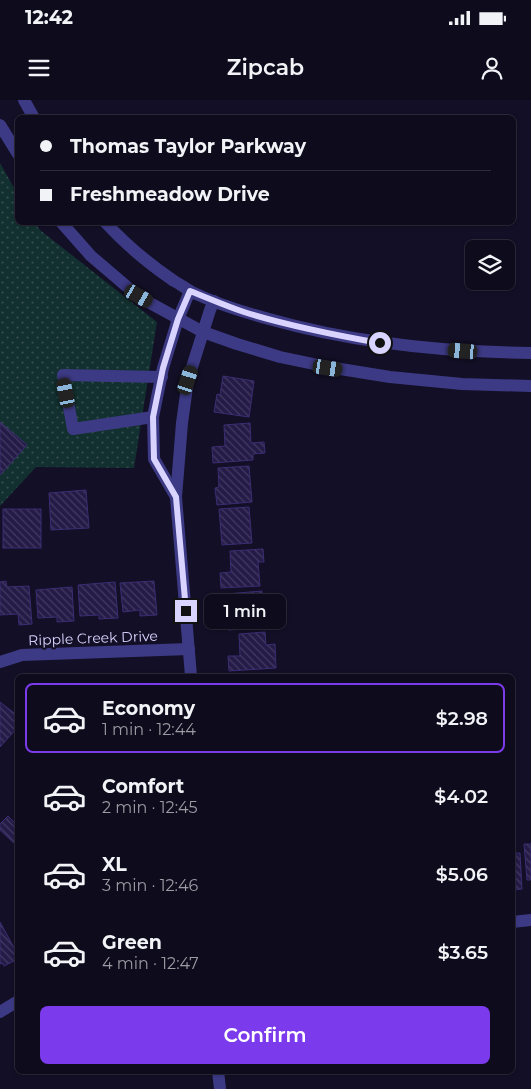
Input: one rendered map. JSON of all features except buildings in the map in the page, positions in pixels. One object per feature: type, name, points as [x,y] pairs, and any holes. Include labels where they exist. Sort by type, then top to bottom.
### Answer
[{"type":"street","points":[[24,100],[32,115]]},
{"type":"street","points":[[0,125],[15,149]]},
{"type":"street","points":[[64,225],[91,256],[139,296],[203,332],[236,344],[328,368],[390,377],[462,384],[531,386]]},
{"type":"street","points":[[108,225],[121,240],[158,270],[190,291],[244,312],[335,335],[396,345],[463,351],[531,353]]},
{"type":"street","points":[[176,497],[154,459],[153,417],[178,319],[190,291]]},
{"type":"street","points":[[191,674],[176,497],[182,423],[188,380],[214,301]]},
{"type":"street","points":[[153,417],[74,429],[63,375],[162,377]]},
{"type":"street","name":"Ripple Creek Drive","points":[[0,662],[22,655],[189,649]]},
{"type":"street","points":[[515,922],[531,920]]},
{"type":"street","points":[[0,1012],[15,1003]]},
{"type":"street","points":[[218,1074],[220,1089]]},
{"type":"green space","points":[[0,163],[15,189],[15,225],[36,225],[40,230],[157,322],[134,468],[36,467],[0,506]]},
{"type":"route","points":[[186,611],[176,497],[154,459],[153,417],[163,368],[178,319],[190,291],[244,312],[286,324],[380,343]]}]
